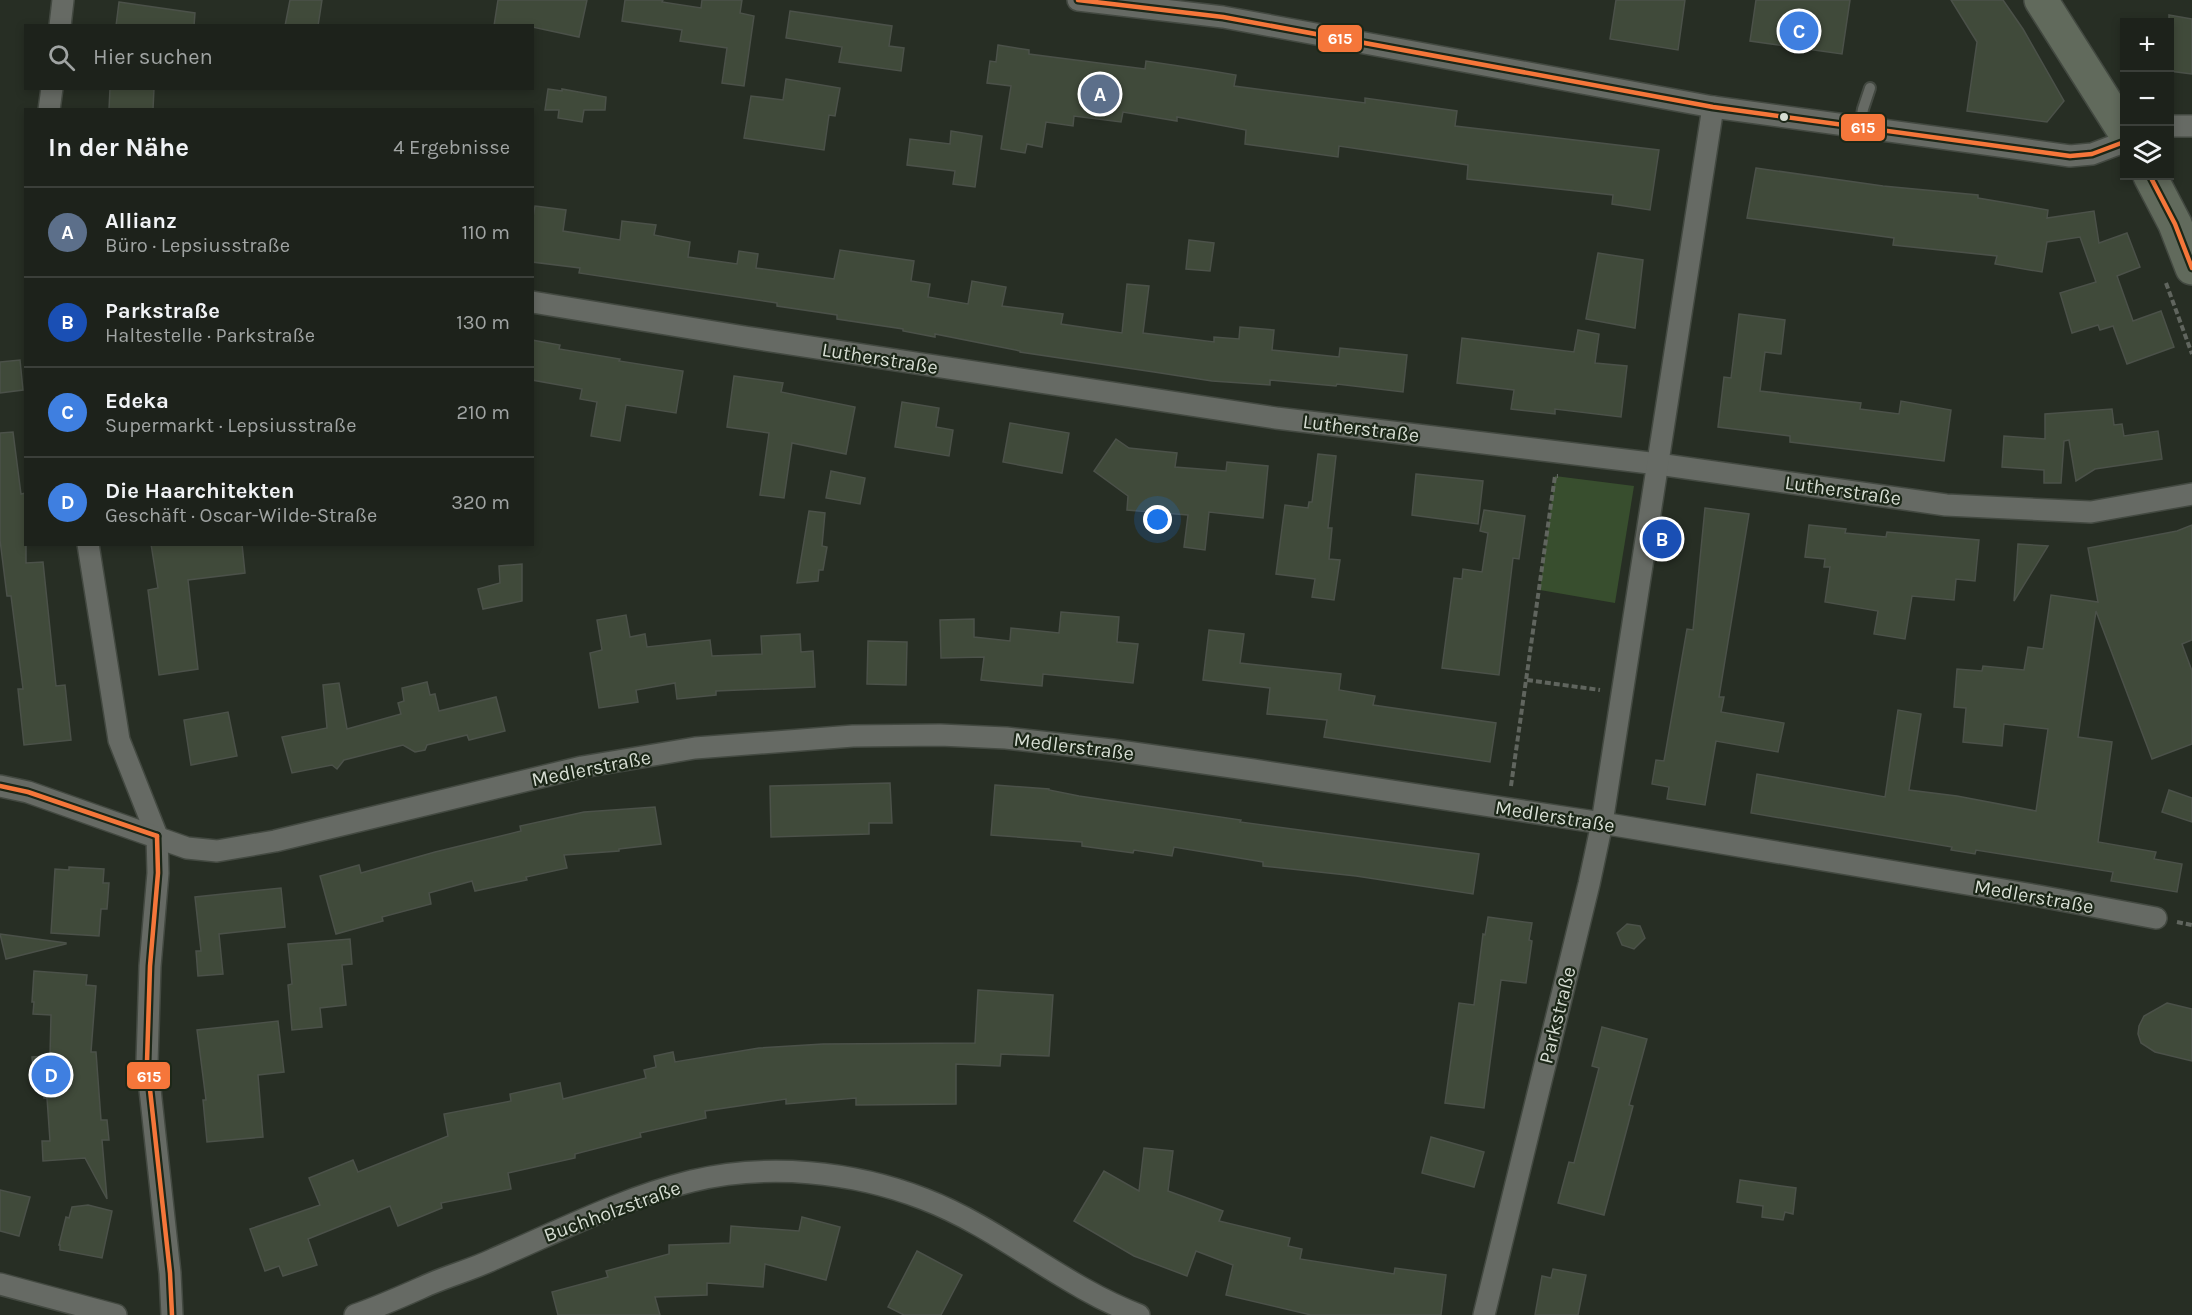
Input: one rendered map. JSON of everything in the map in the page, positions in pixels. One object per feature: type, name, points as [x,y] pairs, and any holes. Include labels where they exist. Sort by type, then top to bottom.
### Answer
[{"type":"main road","points":[[2041,0],[2121,126]]},
{"type":"main road","points":[[2152,180],[2175,224],[2192,268]]},
{"type":"street","points":[[60,24],[63,0]]},
{"type":"street","points":[[1078,0],[1223,17],[1713,107],[2070,156],[2092,154],[2120,144]]},
{"type":"street","points":[[49,108],[52,90]]},
{"type":"street","name":"Parkstraße","points":[[1484,1315],[1602,823],[1713,107]]},
{"type":"street","points":[[2174,126],[2192,126]]},
{"type":"street","name":"Lutherstraße","points":[[534,302],[745,338],[1276,418],[1658,464],[1946,505],[2091,512],[2192,494]]},
{"type":"street","points":[[88,546],[119,740],[157,836],[158,873],[150,966],[147,1062],[170,1273],[172,1315]]},
{"type":"street","name":"Medlerstraße","points":[[0,786],[28,792],[187,848],[217,851],[275,841],[582,767],[695,748],[853,736],[940,735],[1006,738],[1112,750],[1602,823],[2156,918]]},
{"type":"street","name":"Buchholzstraße","points":[[355,1315],[647,1194],[694,1181],[733,1174],[789,1172],[838,1176],[881,1185],[925,1199],[981,1226],[1083,1288],[1139,1315]]},
{"type":"street","points":[[0,1284],[116,1315]]},
{"type":"lane","points":[[1860,127],[1870,88]]},
{"type":"path","points":[[1511,792],[1555,476]]},
{"type":"path","points":[[1527,680],[1601,690]]},
{"type":"green space","points":[[1555,476],[1634,486],[1615,603],[1540,590]]},
{"type":"building","points":[[290,0],[322,0],[318,24],[285,24]]},
{"type":"building","points":[[498,0],[587,0],[579,37],[534,27],[534,24],[494,24]]},
{"type":"building","points":[[625,0],[663,0],[662,2],[701,8],[702,0],[742,0],[740,13],[754,16],[744,86],[722,83],[727,48],[680,41],[682,30],[622,21]]},
{"type":"building","points":[[1616,0],[1685,0],[1678,50],[1610,39]]},
{"type":"building","points":[[1756,0],[1850,0],[1842,54],[1750,41]]},
{"type":"building","points":[[1951,0],[2003,0],[2023,29],[2064,101],[2047,122],[1967,111],[1977,42]]},
{"type":"building","points":[[119,2],[195,13],[194,24],[116,24]]},
{"type":"building","points":[[790,11],[892,26],[889,46],[904,48],[901,71],[839,62],[842,47],[786,38]]},
{"type":"building","points":[[2169,15],[2192,19],[2192,74],[2174,72],[2174,18],[2169,18]]},
{"type":"building","points":[[998,45],[1029,50],[1029,54],[1145,69],[1146,61],[1236,75],[1234,86],[1365,103],[1365,98],[1457,111],[1455,126],[1659,150],[1650,210],[1612,204],[1613,195],[1467,179],[1468,165],[1339,146],[1338,157],[1245,144],[1246,130],[1177,117],[1177,121],[1123,112],[1121,122],[1074,116],[1073,126],[1046,122],[1042,147],[1027,144],[1025,153],[1001,149],[1011,86],[987,83],[990,61],[996,62]]},
{"type":"building","points":[[786,79],[840,88],[835,116],[829,115],[824,150],[744,138],[751,96],[783,100]]},
{"type":"building","points":[[548,89],[562,91],[562,89],[606,97],[605,110],[584,110],[582,122],[558,118],[559,110],[545,110]]},
{"type":"building","points":[[110,90],[154,90],[153,108],[109,108]]},
{"type":"building","points":[[951,131],[982,136],[975,187],[953,184],[955,171],[907,165],[910,139],[950,144]]},
{"type":"building","points":[[1756,168],[1883,186],[1978,195],[1978,198],[2048,210],[2047,218],[2094,211],[2099,243],[2127,233],[2140,267],[2117,276],[2133,321],[2161,311],[2174,347],[2127,364],[2113,326],[2100,330],[2098,325],[2072,333],[2060,293],[2096,282],[2080,237],[2047,242],[2042,272],[1995,264],[1997,256],[1893,245],[1894,238],[1747,218]]},
{"type":"building","points":[[535,206],[566,210],[563,231],[620,240],[622,221],[656,225],[654,235],[690,242],[688,257],[737,264],[739,251],[758,254],[756,268],[834,279],[840,250],[914,261],[911,281],[930,284],[928,297],[968,304],[972,281],[1006,287],[1002,306],[1063,314],[1061,324],[1122,333],[1127,284],[1149,286],[1143,333],[1214,342],[1214,337],[1239,339],[1240,327],[1274,330],[1272,350],[1339,357],[1340,348],[1407,355],[1403,392],[1337,384],[1336,386],[1270,380],[1270,385],[1212,381],[1020,352],[935,334],[935,337],[903,331],[903,329],[837,319],[837,315],[777,306],[777,303],[579,273],[580,268],[534,262]]},
{"type":"building","points":[[1189,240],[1214,243],[1210,271],[1186,269]]},
{"type":"building","points":[[1598,253],[1643,260],[1635,328],[1586,319]]},
{"type":"building","points":[[1739,314],[1785,320],[1781,354],[1765,352],[1760,391],[1861,403],[1860,409],[1899,414],[1901,401],[1951,410],[1944,461],[1790,442],[1790,436],[1718,427],[1724,377],[1731,378]]},
{"type":"building","points":[[1578,330],[1599,334],[1595,363],[1627,366],[1621,417],[1555,409],[1555,414],[1511,409],[1514,390],[1457,383],[1462,338],[1574,352]]},
{"type":"building","points":[[534,340],[560,345],[559,349],[683,371],[676,413],[626,405],[620,441],[591,436],[597,402],[580,399],[582,389],[534,380]]},
{"type":"building","points":[[20,360],[23,390],[0,393],[0,362]]},
{"type":"building","points":[[734,376],[783,383],[781,392],[855,407],[846,454],[792,443],[784,498],[760,495],[769,433],[727,427]]},
{"type":"building","points":[[902,402],[939,408],[936,427],[953,430],[949,456],[895,447]]},
{"type":"building","points":[[2112,409],[2114,425],[2122,424],[2124,436],[2158,431],[2162,459],[2095,469],[2076,481],[2069,440],[2064,441],[2061,483],[2044,483],[2044,470],[2002,467],[2004,436],[2045,439],[2045,414]]},
{"type":"building","points":[[1010,423],[1069,433],[1062,473],[1003,462]]},
{"type":"building","points":[[13,432],[21,494],[24,493],[26,563],[43,562],[56,686],[65,685],[71,740],[24,745],[18,689],[23,689],[11,596],[7,596],[0,540],[0,433]]},
{"type":"building","points":[[1116,439],[1129,448],[1177,453],[1175,467],[1226,471],[1227,462],[1268,466],[1263,518],[1209,512],[1205,550],[1184,547],[1188,515],[1127,510],[1128,496],[1094,471]]},
{"type":"building","points":[[1318,454],[1336,456],[1328,528],[1332,528],[1329,559],[1340,560],[1334,600],[1312,597],[1315,579],[1276,574],[1285,505],[1308,508],[1309,502],[1312,502]]},
{"type":"building","points":[[831,471],[865,478],[860,504],[826,498]]},
{"type":"building","points":[[1416,474],[1483,481],[1478,524],[1412,515]]},
{"type":"building","points":[[1705,508],[1749,514],[1719,697],[1724,697],[1721,712],[1784,723],[1778,752],[1716,741],[1705,805],[1667,799],[1669,787],[1652,784],[1656,760],[1664,761],[1687,629],[1693,630]]},
{"type":"building","points":[[1484,510],[1525,516],[1519,559],[1513,558],[1499,675],[1442,668],[1454,578],[1462,579],[1463,569],[1482,572],[1488,533],[1480,531]]},
{"type":"building","points":[[809,511],[825,513],[822,546],[827,547],[823,570],[819,570],[818,581],[797,583]]},
{"type":"building","points":[[1809,525],[1846,529],[1845,533],[1886,537],[1887,532],[1979,540],[1975,581],[1956,579],[1954,600],[1912,596],[1905,639],[1874,634],[1878,611],[1825,602],[1830,567],[1824,567],[1825,559],[1805,557]]},
{"type":"building","points":[[2192,525],[2192,640],[2182,644],[2192,671],[2192,744],[2152,759],[2096,611],[2078,737],[2112,742],[2098,842],[2156,852],[2154,859],[2182,864],[2177,892],[2111,881],[2113,872],[1976,850],[1975,854],[1951,850],[1952,847],[1751,813],[1757,774],[1885,797],[1898,710],[1921,714],[1909,790],[1957,796],[2036,811],[2048,729],[2004,724],[2002,746],[1963,742],[1966,708],[1954,707],[1957,669],[1982,671],[1983,666],[2024,670],[2028,647],[2043,649],[2051,595],[2098,602],[2088,548],[2177,531]]},
{"type":"building","points":[[2018,544],[2048,546],[2014,601]]},
{"type":"building","points":[[151,546],[242,546],[245,573],[188,580],[198,669],[159,675],[148,590],[158,588]]},
{"type":"building","points":[[522,564],[522,601],[483,609],[478,589],[500,583],[499,566]]},
{"type":"building","points":[[1061,612],[1119,617],[1117,642],[1138,644],[1133,683],[1043,674],[1042,686],[981,680],[984,657],[941,658],[940,620],[974,619],[974,637],[1010,641],[1011,628],[1059,633]]},
{"type":"building","points":[[626,615],[630,637],[645,634],[647,647],[710,640],[712,656],[762,654],[761,636],[800,634],[801,652],[813,651],[815,687],[716,691],[716,695],[677,699],[675,683],[636,690],[638,702],[599,708],[590,653],[602,650],[597,620]]},
{"type":"building","points":[[1209,630],[1244,634],[1240,663],[1341,674],[1339,690],[1375,696],[1373,705],[1496,723],[1490,762],[1324,737],[1327,720],[1267,714],[1270,688],[1203,680]]},
{"type":"building","points":[[868,641],[907,642],[906,685],[867,684]]},
{"type":"building","points":[[427,682],[430,695],[435,694],[439,711],[496,697],[505,731],[469,740],[467,735],[427,745],[425,750],[415,752],[403,745],[344,760],[337,769],[332,765],[292,773],[282,737],[327,728],[323,685],[339,683],[347,729],[401,714],[398,703],[404,701],[402,688]]},
{"type":"building","points":[[228,712],[237,756],[191,765],[184,720]]},
{"type":"building","points":[[890,783],[892,823],[869,823],[869,834],[771,837],[770,786]]},
{"type":"building","points":[[995,785],[1049,789],[1079,796],[1241,820],[1240,822],[1479,854],[1473,894],[1356,876],[1263,866],[1263,862],[1174,847],[1172,856],[1082,846],[1082,842],[991,835]]},
{"type":"building","points":[[2169,790],[2192,798],[2192,822],[2162,812]]},
{"type":"building","points":[[655,807],[661,844],[619,849],[619,851],[564,855],[567,868],[526,877],[527,880],[475,891],[472,881],[429,893],[431,904],[382,917],[383,921],[336,934],[320,876],[359,865],[361,873],[521,831],[520,826],[584,812]]},
{"type":"building","points":[[69,867],[104,869],[103,883],[109,883],[107,909],[101,909],[99,936],[51,933],[55,869],[69,870]]},
{"type":"building","points":[[281,888],[285,927],[219,934],[223,974],[198,976],[196,951],[201,951],[195,897]]},
{"type":"building","points":[[1488,917],[1532,923],[1529,940],[1532,941],[1526,983],[1501,980],[1484,1108],[1445,1103],[1459,1003],[1474,1005],[1483,934],[1485,935]]},
{"type":"building","points":[[1627,924],[1640,926],[1645,938],[1634,949],[1622,945],[1617,933]]},
{"type":"building","points":[[0,934],[66,943],[66,944],[6,959]]},
{"type":"building","points":[[350,939],[352,964],[342,965],[346,1005],[320,1008],[322,1027],[292,1030],[288,985],[292,984],[288,944]]},
{"type":"building","points":[[34,971],[87,975],[86,985],[96,986],[91,1052],[96,1052],[101,1120],[107,1120],[109,1140],[102,1140],[107,1199],[85,1158],[43,1161],[42,1141],[50,1141],[47,1098],[44,1098],[43,1077],[34,1077],[32,1057],[50,1056],[51,1015],[33,1014]]},
{"type":"building","points":[[978,990],[1053,995],[1049,1056],[1001,1054],[1000,1066],[956,1064],[956,1104],[856,1105],[856,1098],[786,1104],[786,1099],[705,1111],[706,1118],[640,1133],[641,1137],[575,1154],[575,1158],[508,1173],[511,1189],[441,1203],[442,1208],[398,1226],[390,1206],[308,1239],[317,1265],[283,1276],[279,1266],[265,1271],[250,1229],[320,1205],[309,1178],[353,1160],[358,1172],[448,1136],[444,1114],[511,1101],[510,1094],[560,1083],[563,1099],[646,1078],[644,1070],[656,1067],[654,1056],[673,1052],[675,1062],[759,1048],[823,1044],[975,1043]]},
{"type":"building","points":[[2167,1003],[2192,1009],[2192,1061],[2155,1052],[2141,1043],[2138,1034],[2144,1016]]},
{"type":"building","points":[[278,1021],[284,1072],[258,1075],[263,1137],[207,1142],[203,1100],[206,1100],[197,1030]]},
{"type":"building","points":[[1602,1027],[1647,1039],[1629,1105],[1633,1106],[1604,1215],[1558,1203],[1569,1162],[1574,1163],[1599,1068],[1592,1066]]},
{"type":"building","points":[[1431,1137],[1484,1152],[1474,1187],[1422,1173]]},
{"type":"building","points":[[1144,1148],[1173,1151],[1168,1191],[1223,1211],[1219,1221],[1290,1238],[1288,1246],[1302,1249],[1300,1259],[1394,1274],[1395,1268],[1446,1275],[1441,1315],[1311,1315],[1226,1295],[1233,1265],[1196,1251],[1187,1276],[1134,1256],[1074,1221],[1104,1171],[1139,1191]]},
{"type":"building","points":[[1740,1180],[1796,1188],[1793,1214],[1785,1212],[1783,1220],[1762,1217],[1763,1206],[1737,1202]]},
{"type":"building","points":[[0,1190],[30,1197],[19,1236],[0,1231]]},
{"type":"building","points":[[88,1205],[112,1211],[102,1258],[60,1250],[59,1245],[66,1217],[69,1218],[72,1207]]},
{"type":"building","points":[[802,1217],[840,1227],[826,1280],[765,1264],[763,1287],[707,1283],[707,1295],[655,1297],[660,1315],[558,1315],[552,1292],[608,1277],[606,1271],[669,1254],[669,1245],[730,1243],[731,1226],[799,1231]]},
{"type":"building","points":[[917,1251],[962,1275],[941,1315],[904,1315],[888,1307]]},
{"type":"building","points":[[1553,1269],[1586,1275],[1578,1315],[1535,1315],[1542,1276],[1551,1278]]},
{"type":"transit line","name":"615","points":[[1078,0],[1223,17],[1713,107],[2070,156],[2092,154],[2120,144]]},
{"type":"transit line","name":"615","points":[[2152,180],[2175,224],[2192,268]]},
{"type":"transit line","name":"615","points":[[0,786],[28,792],[157,836]]},
{"type":"transit line","name":"615","points":[[157,836],[158,873],[150,966],[147,1062],[170,1273],[172,1315]]},
{"type":"place","name":"Edeka","points":[[1799,31]]},
{"type":"place","name":"Allianz","points":[[1100,94]]},
{"type":"place","name":"Parkstraße","points":[[1662,539]]},
{"type":"place","name":"Die Haarchitekten","points":[[51,1075]]}]
